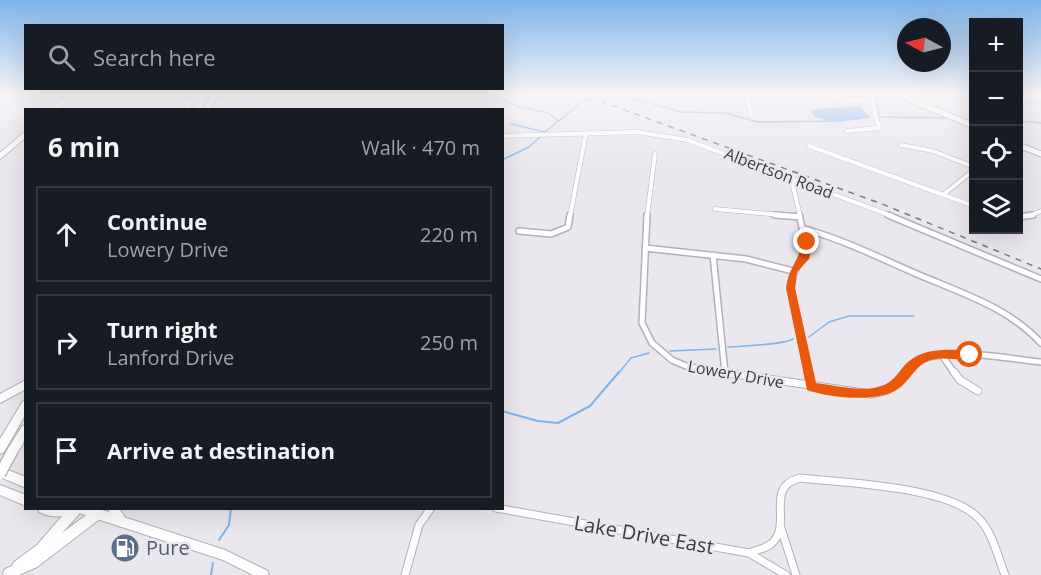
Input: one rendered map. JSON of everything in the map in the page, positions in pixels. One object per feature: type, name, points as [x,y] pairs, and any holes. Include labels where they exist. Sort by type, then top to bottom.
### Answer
[{"type":"main road","points":[[0,399],[24,385]]},
{"type":"main road","points":[[1,447],[24,407]]},
{"type":"main road","points":[[24,432],[0,473],[24,482]]},
{"type":"main road","points":[[0,490],[24,500]]},
{"type":"main road","points":[[47,510],[51,512],[64,510]]},
{"type":"main road","points":[[7,574],[41,549],[75,510]]},
{"type":"main road","points":[[84,510],[225,555],[264,575]]},
{"type":"main road","points":[[114,510],[122,521]]},
{"type":"main road","points":[[7,574],[33,563],[97,514]]},
{"type":"street","points":[[847,131],[879,128],[876,120]]},
{"type":"street","name":"Albertson Road","points":[[504,136],[637,132],[669,135],[791,177],[1041,279]]},
{"type":"street","points":[[519,231],[552,234],[568,226],[586,133]]},
{"type":"street","points":[[0,156],[24,136]]},
{"type":"street","points":[[902,145],[925,148],[969,167]]},
{"type":"street","points":[[809,146],[969,204]]},
{"type":"street","points":[[1023,147],[1041,154]]},
{"type":"street","name":"Lowery Drive","points":[[655,154],[645,248],[641,315],[643,328],[648,338],[665,355],[679,364],[811,387],[860,393],[879,392],[896,386],[918,360],[941,354],[1041,362]]},
{"type":"street","points":[[944,194],[969,173]]},
{"type":"street","points":[[791,177],[805,229],[806,253],[793,271],[790,288],[811,387]]},
{"type":"street","points":[[716,209],[801,217]]},
{"type":"street","points":[[1023,217],[1041,211]]},
{"type":"street","points":[[805,229],[848,244],[994,308],[1025,327],[1041,343]]},
{"type":"street","points":[[645,248],[761,261],[793,271]]},
{"type":"street","points":[[713,255],[725,373]]},
{"type":"street","points":[[941,354],[960,380],[978,391]]},
{"type":"street","points":[[749,553],[772,543],[778,534],[780,495],[786,483],[793,478],[936,497],[959,504],[976,515],[991,539],[1005,575]]},
{"type":"street","name":"Lake Drive East","points":[[504,509],[749,553],[786,575]]},
{"type":"street","points":[[405,575],[419,525],[430,510]]},
{"type":"street","points":[[780,522],[796,575]]},
{"type":"water","points":[[827,120],[857,120],[849,121]]},
{"type":"waterway","points":[[511,124],[545,132],[560,120]]},
{"type":"waterway","points":[[750,120],[758,122],[842,121]]},
{"type":"waterway","points":[[1023,121],[1041,123]]},
{"type":"waterway","points":[[504,159],[529,147],[540,137]]},
{"type":"waterway","points":[[809,337],[829,322],[849,316],[914,316]]},
{"type":"waterway","points":[[728,347],[772,344],[793,339]]},
{"type":"waterway","points":[[670,351],[716,349]]},
{"type":"waterway","points":[[618,374],[631,358],[649,353]]},
{"type":"waterway","points":[[504,412],[538,421],[558,423],[590,406],[619,372]]},
{"type":"waterway","points":[[219,540],[229,525],[231,510]]},
{"type":"waterway","points":[[211,575],[213,563]]},
{"type":"railway","points":[[651,120],[882,204],[1041,269]]},
{"type":"place","name":"Pure","points":[[125,548]]},
{"type":"route","points":[[807,242],[804,259],[793,271],[790,288],[811,387],[871,394],[896,386],[918,360],[941,354],[970,355]]}]
